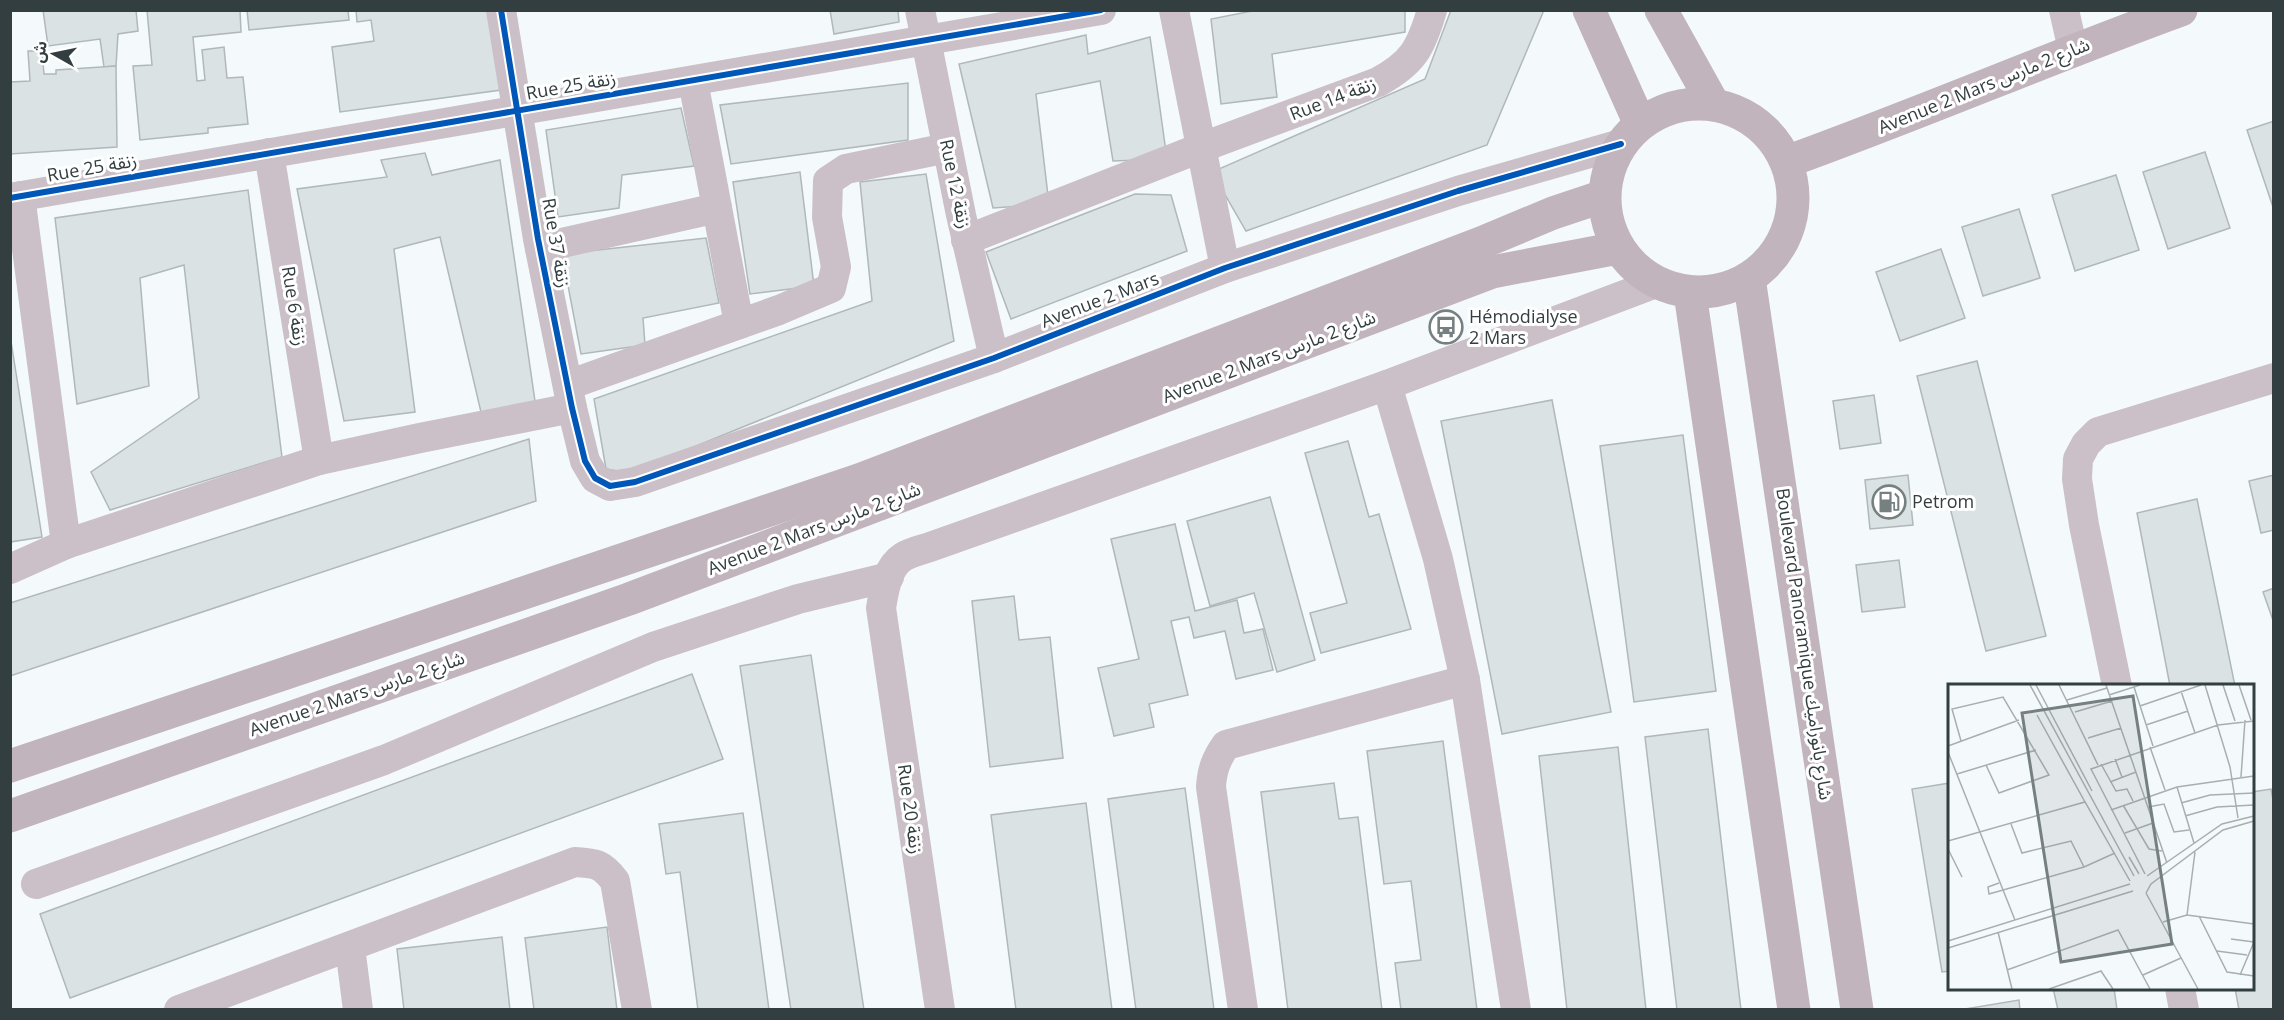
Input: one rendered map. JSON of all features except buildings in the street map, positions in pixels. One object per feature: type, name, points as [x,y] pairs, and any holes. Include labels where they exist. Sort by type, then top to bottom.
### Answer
[{"type":"main road","points":[[1589,10],[1631,134]]},
{"type":"main road","points":[[1661,10],[1714,105]]},
{"type":"main road","name":"Avenue 2 Mars شارع 2 مارس","points":[[1786,162],[2181,10]]},
{"type":"main road","points":[[1688,104],[1714,105],[1736,111],[1757,124],[1774,141],[1786,162],[1792,187],[1792,214],[1784,239],[1770,261],[1749,278],[1720,291],[1690,293],[1656,283],[1634,268],[1618,248],[1605,217],[1604,196],[1609,169],[1631,134],[1663,111],[1688,104]]},
{"type":"main road","name":"Avenue 2 Mars شارع 2 مارس","points":[[10,766],[859,480],[1459,252],[1553,213],[1604,196]]},
{"type":"main road","name":"Avenue 2 Mars شارع 2 مارس","points":[[10,816],[629,599],[1492,272],[1618,248]]},
{"type":"main road","name":"Boulevard Panoramique شارع بانوراميك","points":[[1749,278],[1857,1010]]},
{"type":"main road","points":[[1690,293],[1794,1010]]},
{"type":"street","name":"Rue 37 زنقة","points":[[501,10],[540,248],[585,461],[595,478]]},
{"type":"street","name":"Rue 12 زنقة","points":[[920,10],[966,240],[994,358]]},
{"type":"street","name":"Rue 25 زنقة","points":[[15,197],[925,40],[1020,17],[1101,10]]},
{"type":"street","points":[[1174,10],[1225,268]]},
{"type":"street","name":"Rue 14 زنقة","points":[[966,240],[1200,148],[1378,82],[1410,61],[1426,33],[1432,10]]},
{"type":"street","points":[[2064,10],[2073,50]]},
{"type":"street","points":[[693,81],[739,324]]},
{"type":"street","name":"Avenue 2 Mars","points":[[595,478],[610,486],[635,482],[994,358],[1225,268],[1631,134]]},
{"type":"street","points":[[10,569],[66,544],[319,460],[420,438],[570,396],[739,324],[831,288],[836,267],[826,217],[828,181],[846,169],[947,148]]},
{"type":"street","name":"Rue 6 زنقة","points":[[269,153],[319,460]]},
{"type":"street","points":[[15,197],[66,544]]},
{"type":"street","points":[[540,248],[717,208]]},
{"type":"street","points":[[36,884],[384,760],[653,647],[798,599],[889,577],[894,566],[902,557],[930,546],[1387,385],[1656,283]]},
{"type":"street","points":[[2117,684],[2084,525],[2077,479],[2078,459],[2086,444],[2098,432],[2274,378]]},
{"type":"street","points":[[1387,385],[1438,559],[1465,680],[1516,1010]]},
{"type":"street","name":"Rue 20 زنقة","points":[[889,577],[881,608],[940,1010]]},
{"type":"street","points":[[1243,1010],[1211,787],[1212,772],[1217,758],[1226,745],[1465,680]]},
{"type":"street","points":[[179,1010],[575,862],[594,863],[606,869],[615,881],[637,1010]]},
{"type":"street","points":[[350,947],[358,1010]]},
{"type":"street","points":[[2180,990],[2184,1010]]},
{"type":"cycle path","points":[[501,10],[538,239],[572,408],[585,461],[595,478],[610,486],[635,482],[994,358],[1225,268],[1458,191],[1621,144]]},
{"type":"cycle path","points":[[10,198],[1101,10]]},
{"type":"place","name":"Hémodialyse 2 Mars","points":[[1446,327]]},
{"type":"place","name":"Petrom","points":[[1889,502]]}]
